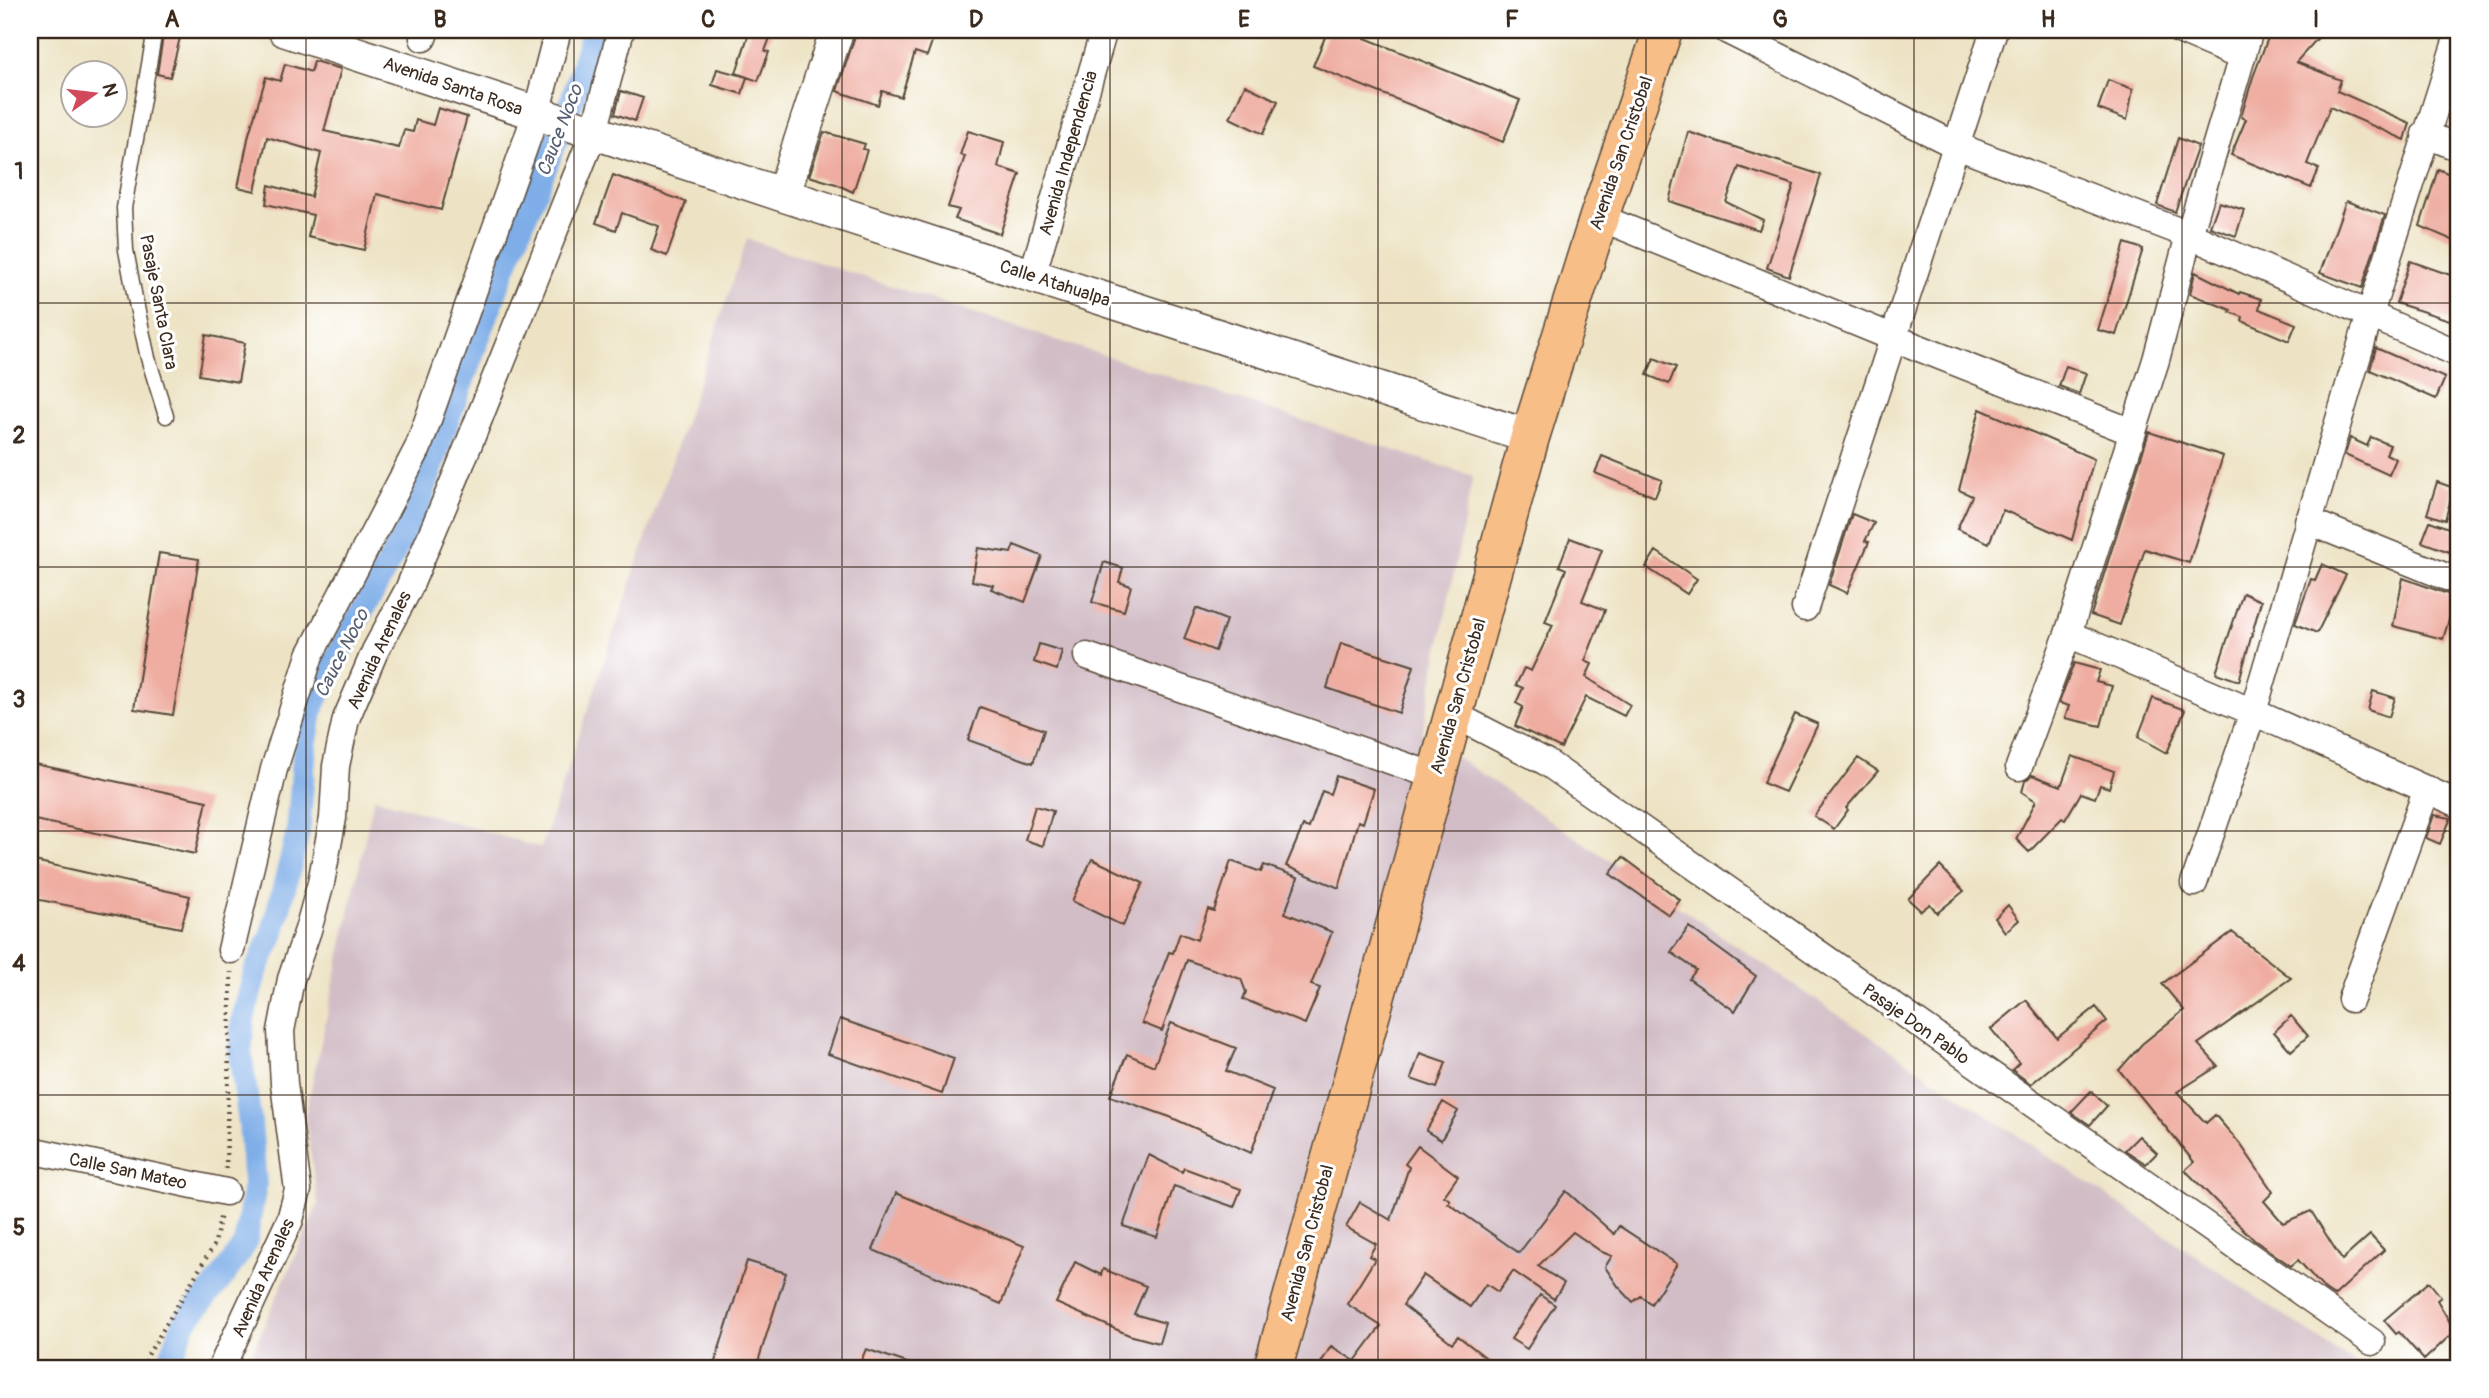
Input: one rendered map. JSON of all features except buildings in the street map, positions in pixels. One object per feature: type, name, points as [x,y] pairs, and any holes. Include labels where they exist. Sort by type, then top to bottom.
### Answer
[{"type":"highway","name":"Avenida San Cristobal","points":[[1273,1368],[1530,437],[1658,31]]},
{"type":"street","name":"Avenida Santa Rosa","points":[[285,30],[588,130]]},
{"type":"street","points":[[231,950],[274,769],[310,655],[418,448],[541,116],[558,30]]},
{"type":"street","name":"Avenida Arenales","points":[[221,1368],[290,1220],[298,1190],[284,1084],[281,1031],[291,979],[321,883],[333,818],[336,766],[346,719],[375,651],[408,590],[456,475],[588,130],[621,30]]},
{"type":"street","points":[[773,191],[814,30]]},
{"type":"street","points":[[773,191],[837,30]]},
{"type":"street","name":"Avenida Independencia","points":[[1032,276],[1104,30]]},
{"type":"street","points":[[1726,30],[1957,146],[2189,235],[2459,355]]},
{"type":"street","points":[[1805,608],[1994,30]]},
{"type":"street","points":[[2179,30],[2242,57]]},
{"type":"street","points":[[2019,767],[2068,634],[2156,360],[2189,235],[2250,30]]},
{"type":"street","points":[[2194,883],[2253,712],[2370,314],[2459,32]]},
{"type":"street","name":"Calle Atahualpa","points":[[588,130],[1530,437]]},
{"type":"street","points":[[2425,134],[2459,148]]},
{"type":"street","points":[[1599,217],[2132,432]]},
{"type":"street","points":[[2308,521],[2459,582]]},
{"type":"street","points":[[2068,634],[2253,712],[2459,804]]},
{"type":"street","points":[[1087,656],[1435,776]]},
{"type":"street","name":"Pasaje Don Pablo","points":[[1455,715],[1546,762],[2372,1342]]},
{"type":"street","points":[[2351,999],[2427,789]]},
{"type":"street","name":"Calle San Mateo","points":[[30,1150],[226,1192]]},
{"type":"lane","name":"Pasaje Santa Clara","points":[[155,30],[124,208],[126,250],[135,298],[148,358],[166,416]]},
{"type":"shaded area","points":[[747,239],[1473,476],[1422,734],[2362,1368],[245,1368],[318,1204],[305,1116],[374,798],[541,848]]},
{"type":"waterway","name":"Cauce Noco","points":[[167,1368],[184,1323],[221,1279],[245,1244],[255,1185],[240,1052],[243,1019],[255,973],[272,935],[298,833],[305,746],[311,712],[325,678],[417,511],[504,269],[572,101],[594,30]]}]
